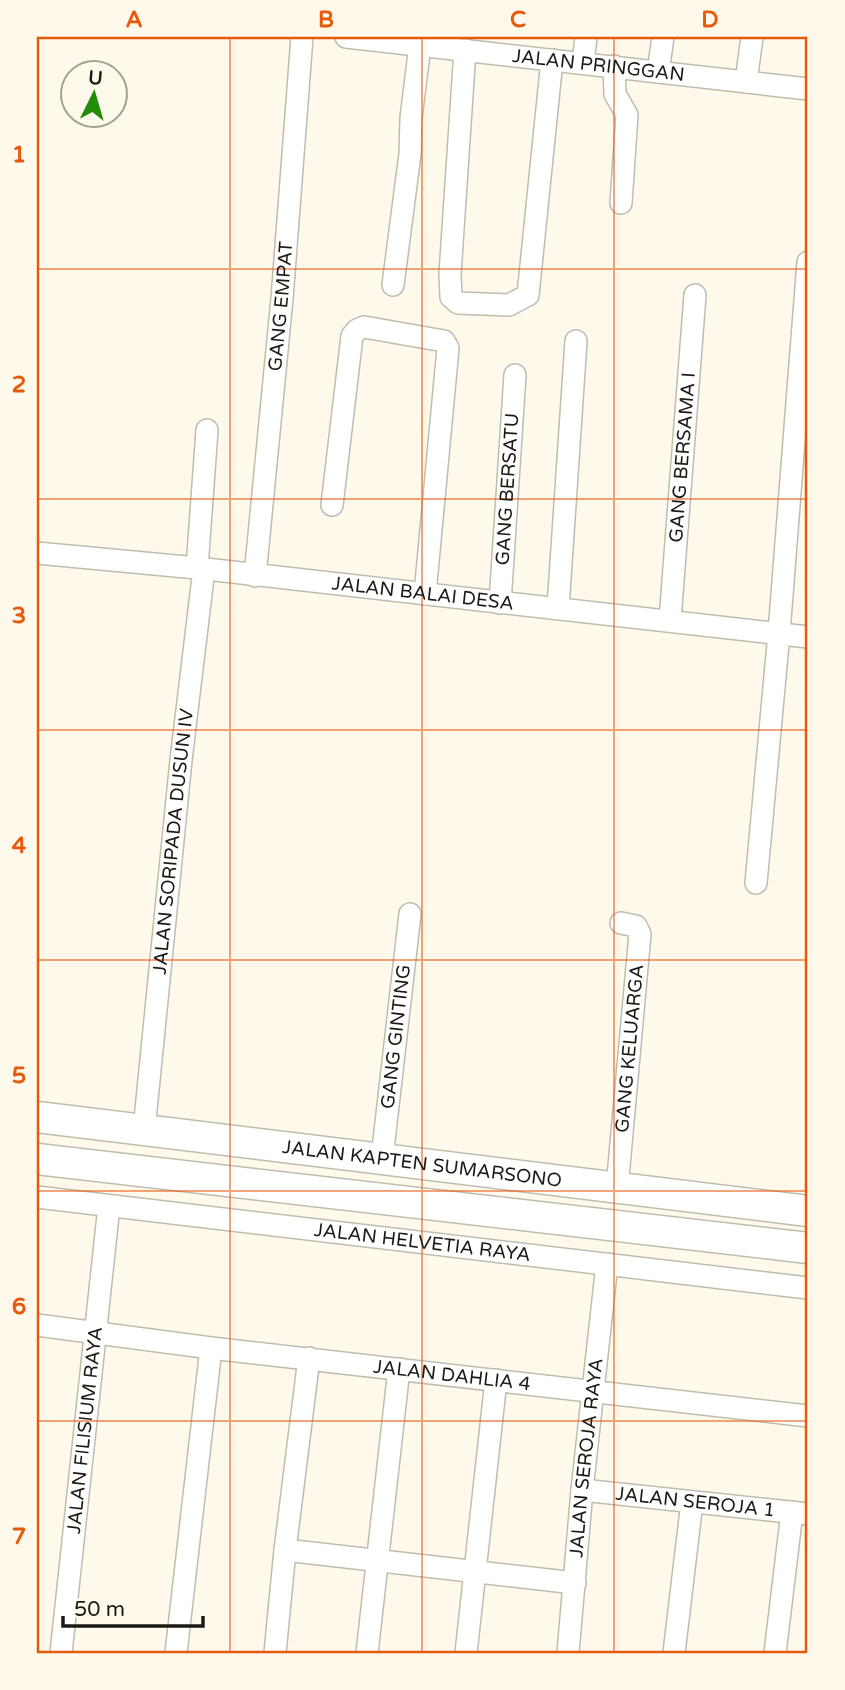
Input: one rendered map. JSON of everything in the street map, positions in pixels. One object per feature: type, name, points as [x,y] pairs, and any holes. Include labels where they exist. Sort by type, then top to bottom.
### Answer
[{"type":"highway","name":"JALAN KAPTEN SUMARSONO","points":[[37,1117],[144,1122],[382,1158],[808,1211]]},
{"type":"highway","name":"JALAN KAPTEN SUMARSONO","points":[[37,1159],[808,1248]]},
{"type":"street","name":"GANG EMPAT","points":[[255,576],[282,299],[302,37]]},
{"type":"street","name":"JALAN PRINGGAN","points":[[346,37],[420,45],[496,45],[552,60],[808,89]]},
{"type":"street","points":[[583,63],[586,37]]},
{"type":"street","points":[[658,72],[663,37]]},
{"type":"street","points":[[746,82],[752,37]]},
{"type":"street","points":[[393,285],[410,154],[411,118],[420,45]]},
{"type":"street","points":[[452,45],[450,274],[451,297],[458,303],[509,305],[528,295],[552,60]]},
{"type":"street","points":[[614,66],[615,94],[627,115],[621,203]]},
{"type":"street","points":[[756,883],[808,262]]},
{"type":"street","name":"GANG BERSAMA I","points":[[670,620],[695,295]]},
{"type":"street","points":[[332,505],[352,336],[364,327],[444,341],[448,348],[425,594]]},
{"type":"street","points":[[558,608],[576,341]]},
{"type":"street","name":"GANG BERSATU","points":[[500,603],[515,375]]},
{"type":"street","name":"JALAN SORIPADA DUSUN IV","points":[[144,1122],[201,568],[207,430]]},
{"type":"street","name":"JALAN BALAI DESA","points":[[37,553],[201,568],[808,636]]},
{"type":"street","name":"GANG GINTING","points":[[382,1158],[410,914]]},
{"type":"street","name":"GANG KELUARGA","points":[[617,1188],[640,934],[636,926],[621,923]]},
{"type":"street","name":"JALAN HELVETIA RAYA","points":[[37,1197],[808,1288]]},
{"type":"street","name":"JALAN FILISIUM RAYA","points":[[61,1653],[109,1206]]},
{"type":"street","name":"JALAN SEROJA RAYA","points":[[568,1653],[582,1490],[607,1264]]},
{"type":"street","name":"JALAN DAHLIA 4","points":[[37,1325],[211,1349],[808,1416]]},
{"type":"street","points":[[176,1653],[211,1349]]},
{"type":"street","points":[[275,1653],[309,1358]]},
{"type":"street","points":[[367,1653],[399,1369]]},
{"type":"street","points":[[466,1653],[496,1380]]},
{"type":"street","name":"JALAN SEROJA 1","points":[[582,1490],[800,1513]]},
{"type":"street","points":[[674,1653],[692,1502]]},
{"type":"street","points":[[775,1653],[800,1513]]},
{"type":"street","points":[[285,1550],[575,1583]]}]
